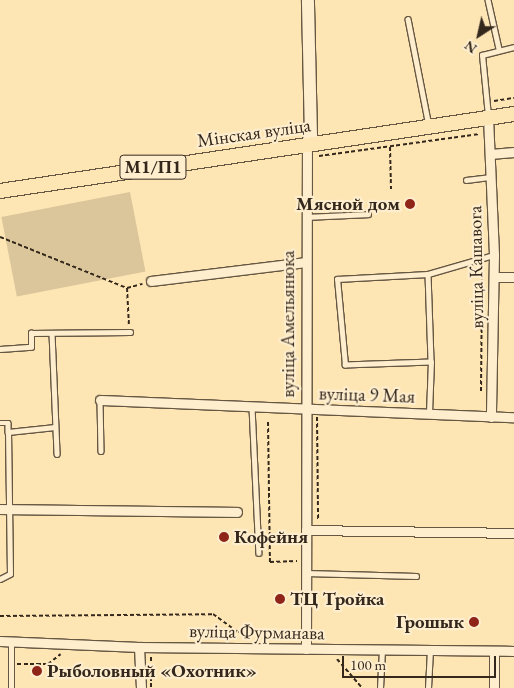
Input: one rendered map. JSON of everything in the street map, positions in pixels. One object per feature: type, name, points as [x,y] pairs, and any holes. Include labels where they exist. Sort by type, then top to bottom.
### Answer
[{"type":"main road","name":"Мінская вуліца","points":[[0,191],[514,114]]},
{"type":"street","name":"вуліца Амельянюка","points":[[306,649],[307,144],[312,136],[308,0]]},
{"type":"street","name":"вуліца Кашавога","points":[[488,118],[494,255],[491,417]]},
{"type":"street","points":[[490,154],[514,152]]},
{"type":"street","points":[[151,281],[306,262]]},
{"type":"street","points":[[494,277],[514,277]]},
{"type":"street","name":"вуліца 9 Мая","points":[[100,400],[514,417]]},
{"type":"street","points":[[5,509],[237,512]]},
{"type":"street","points":[[306,530],[514,533]]},
{"type":"street","name":"вуліца Фурманава","points":[[0,641],[139,647],[514,651]]},
{"type":"street","points":[[139,647],[141,688]]},
{"type":"street","points":[[494,651],[494,688]]},
{"type":"lane","points":[[488,0],[499,49]]},
{"type":"lane","points":[[408,19],[430,127]]},
{"type":"lane","points":[[488,118],[482,55],[499,49],[514,47]]},
{"type":"lane","points":[[466,180],[490,177]]},
{"type":"lane","points":[[307,217],[368,214]]},
{"type":"lane","points":[[431,362],[345,365],[338,279],[428,274],[494,255]]},
{"type":"lane","points":[[428,274],[431,362],[429,414]]},
{"type":"lane","points":[[0,349],[31,347],[31,333],[130,332]]},
{"type":"lane","points":[[52,333],[57,454]]},
{"type":"lane","points":[[100,400],[100,451]]},
{"type":"lane","points":[[252,407],[259,553]]},
{"type":"lane","points":[[0,423],[8,423],[5,509],[10,574],[0,579]]},
{"type":"lane","points":[[8,432],[56,427]]},
{"type":"lane","points":[[306,574],[416,576]]},
{"type":"lane","points":[[11,642],[11,688]]},
{"type":"lane","points":[[380,688],[382,650]]},
{"type":"lane","points":[[428,688],[430,651]]},
{"type":"path","points":[[480,134],[480,143]]},
{"type":"path","points":[[390,146],[391,189]]},
{"type":"path","points":[[0,237],[127,288],[151,281]]},
{"type":"path","points":[[481,397],[482,258]]},
{"type":"path","points":[[127,288],[130,332]]},
{"type":"path","points":[[317,410],[318,530]]},
{"type":"path","points":[[268,422],[270,562],[304,561]]},
{"type":"path","points":[[0,616],[213,614],[238,632],[306,633]]},
{"type":"path","points":[[151,654],[152,688]]},
{"type":"shaded area","points":[[130,192],[145,272],[17,297],[1,217]]},
{"type":"place","name":"Мясной дом","points":[[410,204]]},
{"type":"place","name":"Кофейня","points":[[224,537]]},
{"type":"place","name":"ТЦ Тройка","points":[[280,599]]},
{"type":"place","name":"Грошык","points":[[474,622]]},
{"type":"place","name":"Рыболовный «Охотник»","points":[[37,671]]}]
